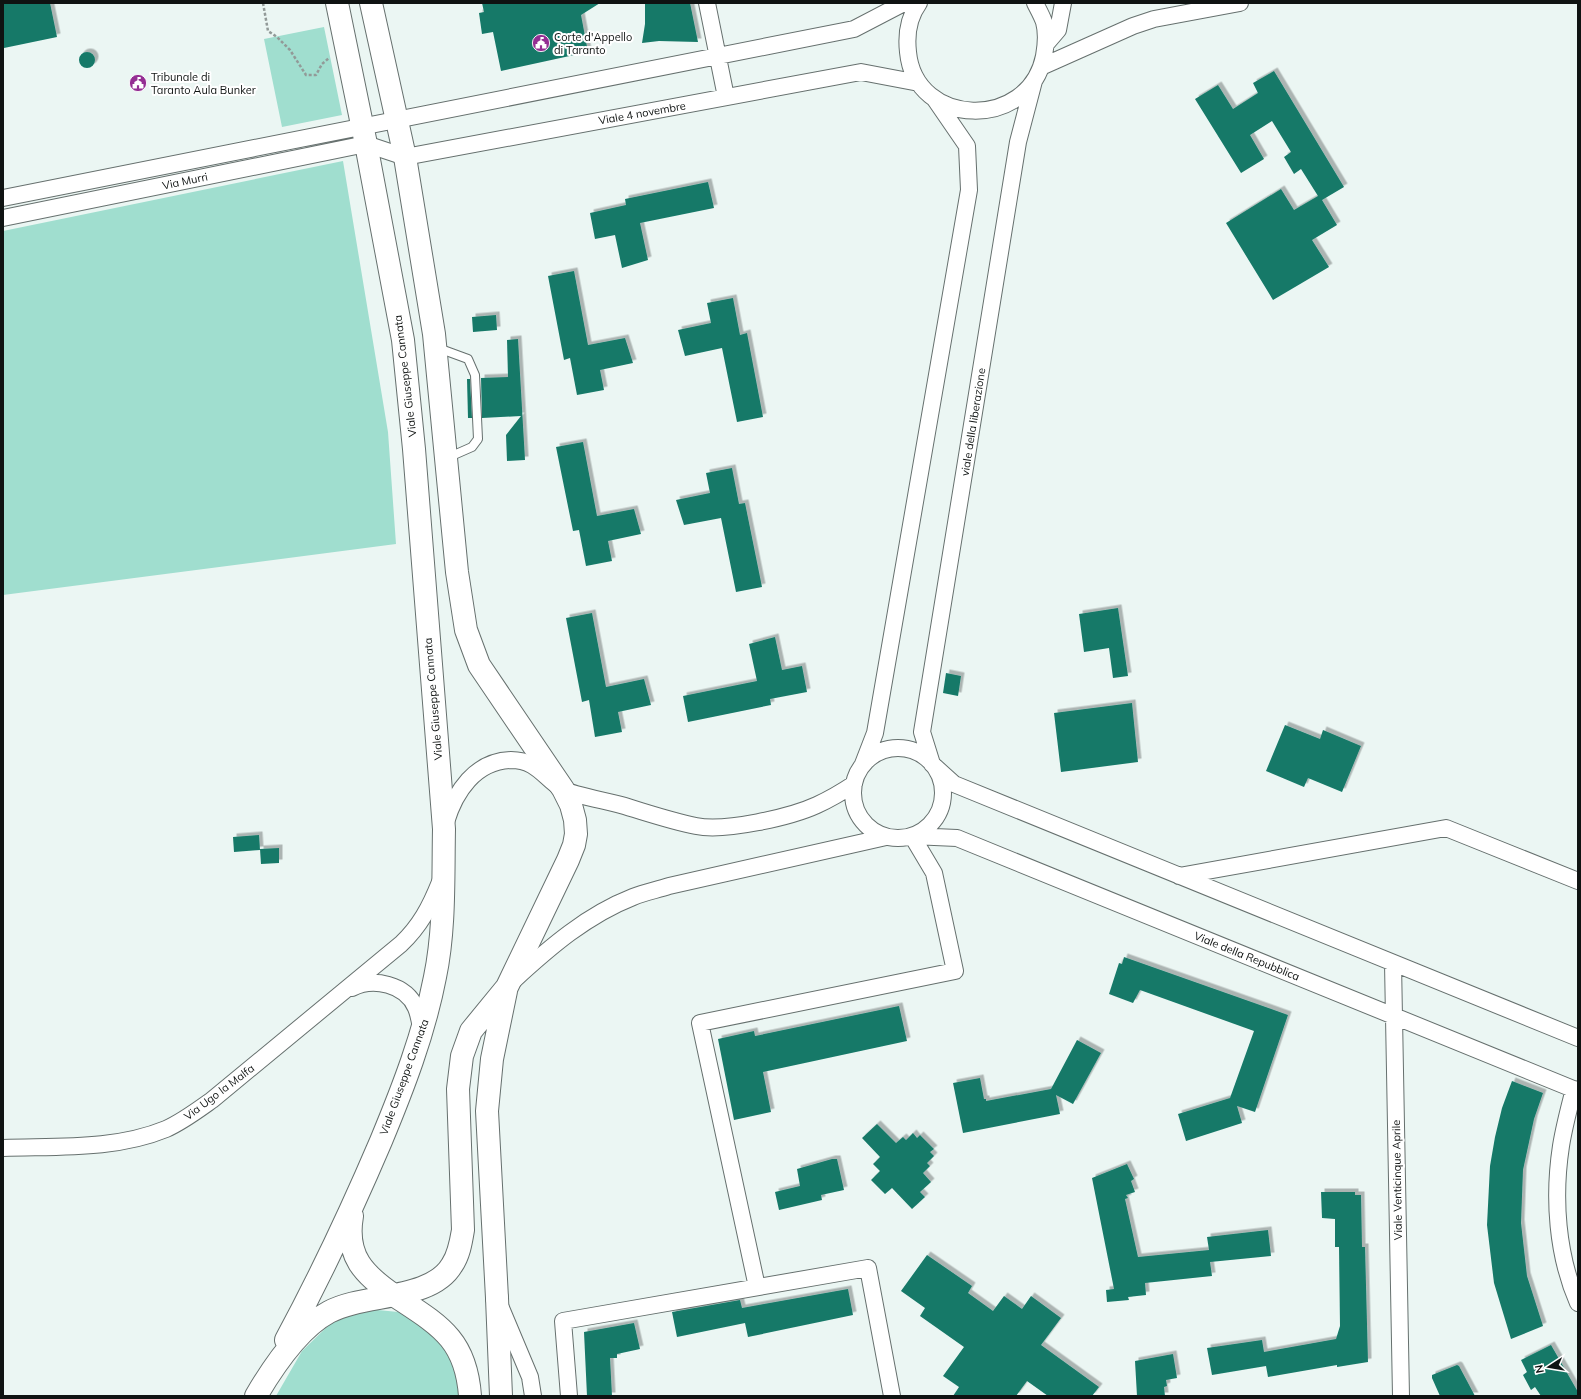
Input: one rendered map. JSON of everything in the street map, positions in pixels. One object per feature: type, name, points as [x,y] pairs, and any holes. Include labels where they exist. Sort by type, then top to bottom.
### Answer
[{"type":"main road","name":"Viale Giuseppe Cannata","points":[[272,1368],[328,1260],[358,1195],[402,1090],[422,1031],[436,976],[444,874],[444,829],[414,450],[403,340],[364,134],[337,3]]},
{"type":"main road","points":[[371,3],[395,119],[405,157],[435,347],[462,608],[466,630],[472,651],[490,684],[563,789],[575,820],[574,845],[507,987],[492,1059],[487,1111],[502,1396]]},
{"type":"main road","points":[[414,450],[446,453]]},
{"type":"main road","points":[[256,1396],[272,1368],[307,1328],[329,1312],[368,1299],[396,1296],[410,1292],[439,1279],[452,1266],[460,1247],[463,1230],[458,1089],[462,1056],[471,1031],[507,987]]},
{"type":"main road","points":[[358,1195],[352,1217],[350,1235],[352,1248],[364,1272],[376,1283],[438,1324],[453,1342],[463,1358],[470,1396]]},
{"type":"street","points":[[708,3],[726,98]]},
{"type":"street","points":[[364,134],[395,119],[719,56],[854,28],[904,3]]},
{"type":"street","points":[[919,3],[912,12],[906,36],[909,61],[919,83],[934,98],[967,146],[969,190],[875,733],[864,764],[854,784],[853,798],[856,811],[863,822],[874,831],[886,837],[899,839],[912,836],[925,829],[935,818],[941,805],[943,791],[940,776],[932,764]]},
{"type":"street","points":[[1035,3],[1044,22],[1046,44]]},
{"type":"street","points":[[1046,44],[1058,30],[1063,3]]},
{"type":"street","points":[[934,98],[954,108],[977,112],[999,108],[1019,97],[1038,74],[1133,26],[1154,19],[1240,3]]},
{"type":"street","name":"viale della liberazione","points":[[932,764],[922,732],[1018,142],[1046,44]]},
{"type":"street","name":"Viale 4 novembre","points":[[364,134],[405,157],[861,72],[919,83]]},
{"type":"street","name":"Via Murri","points":[[3,198],[364,134]]},
{"type":"street","name":"Via Murri","points":[[3,218],[364,134]]},
{"type":"street","points":[[864,764],[876,754],[890,749],[905,749],[920,754],[954,784],[1578,1038]]},
{"type":"street","points":[[444,829],[452,803],[459,790],[471,777],[496,763],[511,760],[526,762],[540,769],[563,789],[697,826],[736,826],[816,806],[854,784]]},
{"type":"street","points":[[1179,876],[1446,828],[1578,881]]},
{"type":"street","points":[[757,1287],[700,1023],[955,971],[934,873],[912,836]]},
{"type":"street","name":"Viale della Repubblica","points":[[912,836],[957,838],[1576,1090]]},
{"type":"street","points":[[507,987],[551,946],[593,916],[634,896],[669,886],[886,837]]},
{"type":"street","name":"Via Ugo la Malfa","points":[[3,1148],[110,1143],[139,1138],[166,1128],[189,1116],[212,1100],[343,993],[414,932],[424,919],[444,874]]},
{"type":"street","name":"Viale Venticinque Aprile","points":[[1393,963],[1401,1396]]},
{"type":"street","name":"Via Ugo la Malfa","points":[[343,993],[366,984],[386,984],[394,987],[411,999],[416,1007],[422,1031]]},
{"type":"street","points":[[1576,1090],[1561,1147],[1557,1226],[1565,1263],[1578,1303]]},
{"type":"street","points":[[569,1396],[563,1321],[868,1268],[892,1396]]},
{"type":"street","points":[[497,1298],[530,1377],[533,1396]]},
{"type":"lane","points":[[435,347],[468,359],[475,375],[478,439],[472,446],[446,453]]},
{"type":"path","points":[[262,3],[268,31],[277,37],[290,50],[306,75],[316,75],[322,64],[330,57],[347,54]]},
{"type":"green space","points":[[324,27],[342,115],[282,127],[264,39]]},
{"type":"green space","points":[[343,161],[388,432],[396,544],[3,595],[3,231]]},
{"type":"green space","points":[[368,1309],[408,1313],[441,1336],[452,1358],[460,1396],[276,1396],[302,1351],[332,1322]]},
{"type":"building","points":[[3,3],[50,3],[57,37],[4,48]]},
{"type":"building","name":"Corte d'Appello di Taranto","points":[[482,3],[600,3],[581,15],[588,52],[501,71],[493,32],[482,34],[479,13],[484,12]]},
{"type":"building","points":[[645,3],[690,3],[698,42],[659,41],[642,43],[645,24]]},
{"type":"building","points":[[84,52],[90,52],[95,57],[93,66],[90,68],[84,68],[79,63],[79,57]]},
{"type":"building","points":[[1274,71],[1344,187],[1322,200],[1337,225],[1312,240],[1329,267],[1273,300],[1226,223],[1281,189],[1294,210],[1318,196],[1301,169],[1294,174],[1284,157],[1291,152],[1272,121],[1250,135],[1264,159],[1241,173],[1195,99],[1218,85],[1233,109],[1258,93],[1253,83]]},
{"type":"building","points":[[708,182],[714,208],[640,223],[648,260],[622,268],[615,235],[595,239],[590,213],[626,205],[625,199]]},
{"type":"building","points":[[574,271],[588,345],[625,338],[633,363],[600,370],[604,390],[577,395],[570,358],[564,360],[548,276]]},
{"type":"building","points":[[733,298],[740,335],[747,333],[763,417],[737,422],[722,348],[685,356],[678,330],[711,323],[707,303]]},
{"type":"building","points":[[496,315],[497,330],[473,332],[472,317]]},
{"type":"building","points":[[518,339],[525,460],[507,461],[506,435],[521,416],[482,418],[481,378],[508,377],[507,340]]},
{"type":"building","points":[[467,379],[470,379],[472,418],[468,418]]},
{"type":"building","points":[[583,442],[597,516],[634,509],[641,534],[608,541],[612,561],[586,566],[579,530],[573,531],[556,447]]},
{"type":"building","points":[[732,468],[739,504],[745,503],[762,587],[736,592],[721,518],[684,525],[676,500],[710,493],[706,473]]},
{"type":"building","points":[[1118,608],[1128,676],[1113,678],[1109,648],[1084,652],[1079,614]]},
{"type":"building","points":[[592,613],[606,687],[644,679],[651,705],[618,712],[622,732],[595,737],[589,700],[582,702],[566,618]]},
{"type":"building","points":[[775,637],[782,670],[802,666],[807,692],[770,699],[771,705],[688,722],[683,696],[757,681],[749,644]]},
{"type":"building","points":[[946,673],[961,676],[958,696],[943,693]]},
{"type":"building","points":[[1132,703],[1138,762],[1061,772],[1054,713]]},
{"type":"building","points":[[1285,725],[1320,739],[1323,730],[1361,746],[1342,792],[1308,778],[1304,787],[1266,771]]},
{"type":"building","points":[[259,835],[260,850],[234,852],[233,837]]},
{"type":"building","points":[[279,848],[279,863],[261,864],[260,849]]},
{"type":"building","points":[[1124,957],[1288,1015],[1255,1112],[1237,1106],[1242,1123],[1186,1141],[1178,1114],[1230,1098],[1254,1031],[1140,990],[1133,1003],[1109,994],[1119,963],[1122,964]]},
{"type":"building","points":[[899,1006],[907,1041],[763,1072],[771,1112],[734,1120],[718,1039],[754,1031],[755,1036]]},
{"type":"building","points":[[1077,1040],[1101,1053],[1073,1104],[1056,1095],[1060,1114],[963,1133],[953,1083],[980,1078],[984,1099],[986,1099],[986,1101],[1051,1089]]},
{"type":"building","points":[[1512,1081],[1543,1093],[1534,1119],[1523,1170],[1521,1223],[1527,1276],[1543,1326],[1511,1339],[1494,1283],[1487,1225],[1490,1166],[1495,1137],[1502,1108]]},
{"type":"building","points":[[877,1124],[896,1143],[903,1137],[906,1140],[913,1133],[917,1138],[920,1135],[934,1149],[930,1152],[934,1156],[927,1163],[930,1166],[923,1173],[931,1182],[920,1192],[925,1197],[912,1209],[892,1188],[885,1194],[871,1180],[880,1171],[873,1164],[880,1157],[862,1138]]},
{"type":"building","points":[[832,1159],[837,1159],[844,1190],[821,1195],[822,1200],[779,1210],[775,1192],[800,1186],[797,1169]]},
{"type":"building","points":[[1127,1164],[1134,1179],[1131,1181],[1135,1192],[1126,1195],[1128,1198],[1125,1199],[1138,1257],[1209,1250],[1207,1237],[1268,1230],[1271,1256],[1210,1262],[1212,1276],[1145,1283],[1146,1295],[1128,1297],[1129,1300],[1107,1302],[1106,1290],[1114,1289],[1092,1178]]},
{"type":"building","points":[[1321,1192],[1355,1192],[1355,1195],[1361,1195],[1362,1247],[1365,1247],[1368,1362],[1337,1367],[1337,1365],[1268,1377],[1266,1366],[1212,1375],[1207,1348],[1262,1340],[1264,1352],[1336,1339],[1340,1326],[1339,1247],[1335,1247],[1335,1219],[1322,1218]]},
{"type":"building","points":[[927,1255],[972,1286],[968,1293],[993,1311],[1004,1296],[1022,1309],[1031,1296],[1061,1318],[1041,1345],[1099,1387],[1092,1396],[1048,1396],[1027,1381],[1016,1396],[953,1396],[959,1387],[943,1376],[964,1347],[920,1316],[925,1308],[901,1291]]},
{"type":"building","points":[[848,1289],[853,1315],[748,1337],[745,1323],[677,1337],[672,1312],[740,1300],[742,1308]]},
{"type":"building","points":[[634,1323],[640,1349],[617,1354],[617,1358],[610,1358],[612,1396],[587,1396],[584,1332]]},
{"type":"building","points":[[1551,1345],[1578,1392],[1578,1396],[1541,1396],[1535,1387],[1531,1390],[1523,1375],[1527,1372],[1521,1360]]},
{"type":"building","points":[[1173,1354],[1177,1378],[1166,1380],[1167,1386],[1164,1387],[1165,1396],[1137,1396],[1135,1361]]},
{"type":"building","points":[[1457,1365],[1459,1366],[1475,1396],[1440,1396],[1432,1375]]},
{"type":"place","name":"Corte d'Appello di Taranto","points":[[541,43]]},
{"type":"place","name":"Tribunale di Taranto Aula Bunker","points":[[138,83]]}]
